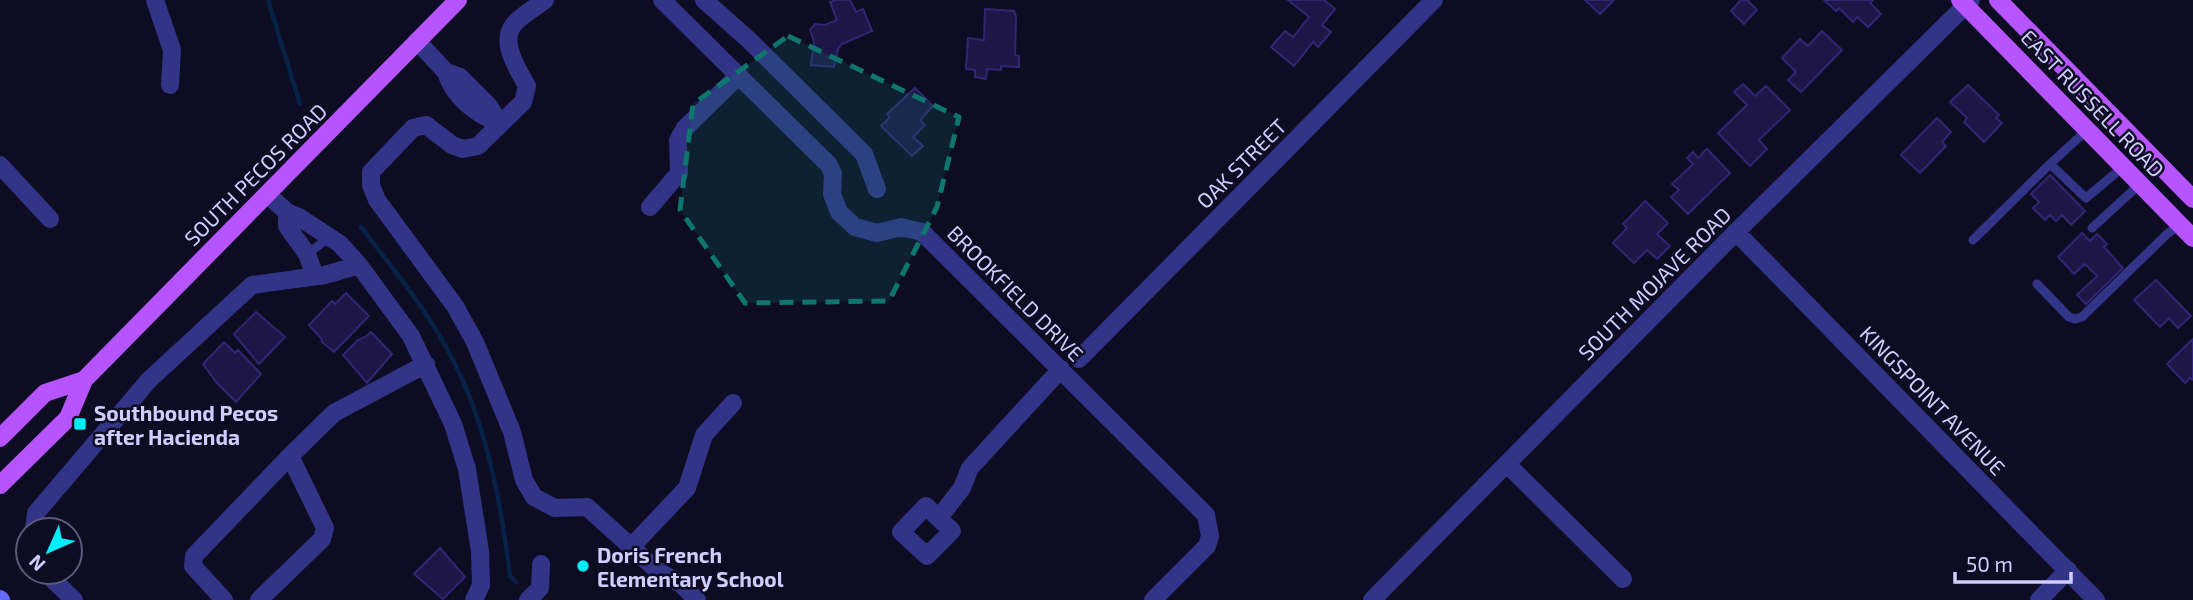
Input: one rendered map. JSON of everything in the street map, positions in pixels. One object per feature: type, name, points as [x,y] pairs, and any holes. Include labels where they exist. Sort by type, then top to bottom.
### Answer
[{"type":"main road","name":"SOUTH PECOS ROAD","points":[[0,485],[68,418],[84,380],[458,0]]},
{"type":"main road","name":"EAST RUSSELL ROAD","points":[[1998,0],[2193,199]]},
{"type":"main road","name":"EAST RUSSELL ROAD","points":[[1965,2],[2193,238]]},
{"type":"main road","name":"SOUTH PECOS ROAD","points":[[0,438],[45,393],[84,380]]},
{"type":"street","points":[[155,0],[172,50],[170,85]]},
{"type":"street","points":[[545,0],[513,25],[508,41],[511,57],[527,86],[523,102],[478,146],[463,149],[452,145],[426,125],[413,128],[372,172],[371,185],[377,200],[455,306],[475,342],[512,432],[524,480],[534,497],[555,508],[587,507],[658,571],[681,584],[697,600]]},
{"type":"street","name":"BROOKFIELD DRIVE","points":[[662,0],[829,164],[833,174],[832,194],[839,212],[855,227],[877,233],[901,227],[922,232],[1206,515],[1210,536],[1207,546],[1153,600]]},
{"type":"street","points":[[704,0],[749,40],[864,154],[877,189]]},
{"type":"street","name":"OAK STREET","points":[[1079,359],[1434,0]]},
{"type":"street","name":"SOUTH MOJAVE ROAD","points":[[1372,600],[1965,2]]},
{"type":"street","points":[[417,41],[446,72],[450,86],[477,103],[479,115],[499,124]]},
{"type":"street","points":[[650,207],[679,173],[678,140],[685,128],[739,75]]},
{"type":"street","points":[[0,165],[50,219]]},
{"type":"street","points":[[267,194],[287,212],[340,244],[359,265],[411,336],[426,364],[453,424],[467,469],[480,551],[481,584],[474,600]]},
{"type":"street","points":[[287,212],[287,226],[307,254],[315,276]]},
{"type":"street","name":"KINGSPOINT AVENUE","points":[[1736,232],[2096,600]]},
{"type":"street","points":[[36,516],[149,380],[252,285],[315,276],[359,265]]},
{"type":"street","points":[[224,600],[193,566],[194,556],[334,413],[426,364]]},
{"type":"street","points":[[939,518],[962,488],[970,468],[1061,369]]},
{"type":"street","points":[[632,546],[687,488],[704,435],[733,403]]},
{"type":"street","points":[[259,600],[322,539],[325,528],[290,456]]},
{"type":"street","points":[[1507,464],[1623,579]]},
{"type":"street","points":[[528,600],[540,588],[541,564]]},
{"type":"street","points":[[2039,600],[2068,570]]},
{"type":"street","points":[[60,586],[74,600]]},
{"type":"lane","points":[[1973,240],[2087,130]]},
{"type":"lane","points":[[2050,164],[2086,198],[2123,167]]},
{"type":"lane","points":[[2092,228],[2140,184]]},
{"type":"lane","points":[[2037,284],[2069,317],[2082,317],[2167,234],[2180,225]]},
{"type":"lane","points":[[307,254],[330,237]]},
{"type":"highlighted area","points":[[788,36],[959,117],[937,207],[889,301],[745,303],[680,210],[693,104]]},
{"type":"building","points":[[850,0],[856,12],[863,9],[872,31],[842,44],[838,49],[834,67],[811,65],[814,41],[810,30],[815,24],[825,25],[837,20],[830,2]]},
{"type":"building","points":[[1288,0],[1324,0],[1335,9],[1322,25],[1331,32],[1318,47],[1313,42],[1294,66],[1271,47],[1285,31],[1293,37],[1309,17]]},
{"type":"building","points":[[1585,0],[1614,0],[1600,14]]},
{"type":"building","points":[[1741,0],[1747,0],[1757,10],[1744,24],[1731,11]]},
{"type":"building","points":[[1824,0],[1873,0],[1870,3],[1881,14],[1868,27],[1857,17],[1853,22],[1839,8],[1836,11]]},
{"type":"building","points":[[985,9],[1014,11],[1015,55],[1019,56],[1019,67],[1001,66],[1001,70],[987,69],[986,79],[975,77],[975,70],[966,69],[968,38],[984,40]]},
{"type":"building","points":[[1822,31],[1842,50],[1801,92],[1788,80],[1796,72],[1782,58],[1800,39],[1808,46]]},
{"type":"building","points":[[1743,84],[1755,96],[1766,86],[1790,110],[1759,140],[1767,149],[1750,166],[1718,133],[1747,105],[1734,92]]},
{"type":"building","points":[[1968,85],[1999,115],[1996,118],[2002,123],[1984,142],[1964,122],[1967,118],[1950,102]]},
{"type":"building","points":[[915,88],[933,106],[920,120],[925,125],[913,137],[923,146],[912,156],[881,126],[890,117],[887,114]]},
{"type":"building","points":[[1937,118],[1951,132],[1942,142],[1946,146],[1920,173],[1901,155]]},
{"type":"building","points":[[1707,149],[1730,173],[1688,214],[1671,197],[1679,190],[1672,184],[1693,164],[1687,158],[1693,152],[1698,158]]},
{"type":"building","points":[[2050,175],[2085,211],[2071,225],[2062,215],[2056,221],[2050,215],[2045,220],[2033,208],[2039,202],[2031,194]]},
{"type":"building","points":[[1645,201],[1668,223],[1657,234],[1670,246],[1657,259],[1647,250],[1634,263],[1613,243],[1627,228],[1623,224]]},
{"type":"building","points":[[2082,233],[2090,241],[2097,234],[2107,244],[2104,247],[2123,268],[2086,304],[2077,295],[2097,276],[2085,264],[2074,274],[2058,257]]},
{"type":"building","points":[[2156,280],[2191,316],[2178,328],[2169,318],[2160,327],[2134,300]]},
{"type":"building","points":[[346,293],[369,316],[334,352],[309,325],[332,301],[335,304]]},
{"type":"building","points":[[256,312],[285,337],[259,364],[234,334]]},
{"type":"building","points":[[371,332],[392,354],[367,383],[343,355]]},
{"type":"building","points":[[2193,339],[2193,380],[2190,378],[2185,383],[2167,364]]},
{"type":"building","points":[[224,342],[235,353],[238,350],[261,374],[236,402],[203,364]]},
{"type":"building","points":[[440,548],[465,577],[443,599],[414,574]]},
{"type":"waterway","points":[[268,0],[300,104]]},
{"type":"waterway","points":[[361,227],[424,311],[455,364],[466,389],[485,441],[510,576],[516,582]]},
{"type":"place","name":"Southbound Pecos after Hacienda","points":[[80,424]]},
{"type":"place","name":"Doris French Elementary School","points":[[583,566]]}]
